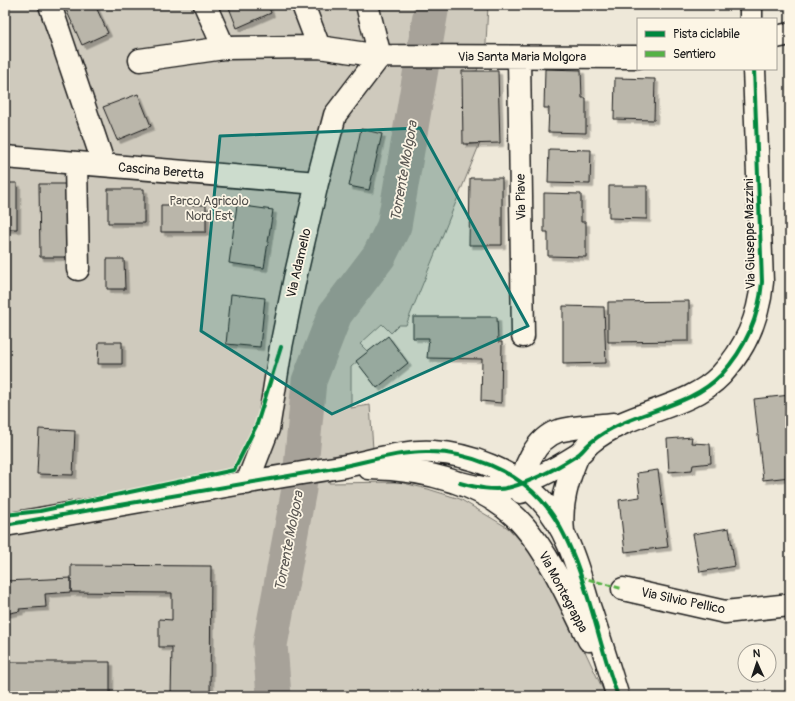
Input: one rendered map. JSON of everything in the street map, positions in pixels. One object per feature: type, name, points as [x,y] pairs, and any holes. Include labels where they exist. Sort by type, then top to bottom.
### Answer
[{"type":"street","points":[[50,5],[104,165]]},
{"type":"street","points":[[205,5],[224,48]]},
{"type":"street","points":[[303,5],[319,46]]},
{"type":"street","points":[[367,5],[380,56]]},
{"type":"street","points":[[751,5],[751,18]]},
{"type":"street","points":[[777,37],[790,34]]},
{"type":"street","name":"Via Santa Maria Molgora","points":[[140,60],[224,48],[319,46],[380,56],[637,57]]},
{"type":"street","name":"Via Adamello","points":[[248,483],[268,430],[281,347],[317,183],[335,115],[380,56]]},
{"type":"street","name":"Via Piave","points":[[519,57],[523,336]]},
{"type":"street","name":"Via Giuseppe Mazzini","points":[[522,483],[578,455],[590,443],[624,423],[679,402],[700,391],[715,379],[744,344],[761,298],[763,264],[754,70]]},
{"type":"street","name":"Cascina Beretta","points":[[5,157],[317,183]]},
{"type":"street","points":[[76,163],[78,269]]},
{"type":"street","name":"Via Giuseppe Mazzini","points":[[522,483],[530,458],[547,437],[558,432],[624,423]]},
{"type":"street","name":"Via Montegrappa","points":[[328,469],[403,454],[432,452],[466,457],[481,462],[522,483],[540,498],[563,532],[580,577],[618,695]]},
{"type":"street","name":"Via Giuseppe Mazzini","points":[[563,532],[563,500],[571,472],[578,455]]},
{"type":"street","points":[[5,525],[328,469]]},
{"type":"street","name":"Via Montegrappa","points":[[328,469],[413,472],[460,483],[504,508],[524,526],[556,576],[618,695]]},
{"type":"street","points":[[460,483],[497,488],[510,488],[522,483],[521,510],[524,526]]},
{"type":"street","name":"Via Silvio Pellico","points":[[623,589],[725,612],[790,606]]},
{"type":"highlighted area","points":[[420,128],[528,326],[332,414],[201,331],[220,136]]},
{"type":"green space","name":"Parco Agricolo Nord Est","points":[[5,5],[488,5],[486,43],[477,71],[466,72],[466,145],[480,143],[406,325],[399,325],[391,333],[382,324],[360,344],[368,352],[351,367],[351,408],[370,405],[373,449],[332,456],[329,483],[399,482],[428,489],[460,499],[508,528],[539,560],[557,592],[606,696],[5,696]]},
{"type":"building","points":[[64,5],[95,5],[108,33],[82,45]]},
{"type":"building","points":[[228,5],[268,5],[271,13],[237,28]]},
{"type":"building","points":[[545,69],[581,70],[582,98],[586,98],[586,133],[548,132],[549,108],[544,108]]},
{"type":"building","points":[[462,71],[498,71],[500,143],[463,144]]},
{"type":"building","points":[[615,78],[655,79],[654,120],[614,119]]},
{"type":"building","points":[[138,94],[151,126],[117,140],[103,107]]},
{"type":"building","points":[[361,129],[382,134],[369,190],[349,186]]},
{"type":"building","points":[[549,149],[591,150],[590,184],[548,183]]},
{"type":"building","points":[[470,178],[502,178],[502,245],[469,245]]},
{"type":"building","points":[[5,183],[17,183],[17,229],[5,229]]},
{"type":"building","points":[[39,184],[74,184],[74,257],[40,257]]},
{"type":"building","points":[[609,186],[647,186],[647,219],[609,218]]},
{"type":"building","points":[[108,189],[144,189],[144,223],[108,223]]},
{"type":"building","points":[[544,193],[581,194],[581,222],[586,222],[586,257],[548,256],[548,232],[544,232]]},
{"type":"building","points":[[161,205],[206,205],[206,232],[161,232]]},
{"type":"building","points":[[237,205],[273,210],[264,268],[229,263]]},
{"type":"building","points":[[107,259],[124,259],[125,289],[107,289]]},
{"type":"building","points":[[231,294],[265,298],[260,347],[226,344]]},
{"type":"building","points":[[689,301],[689,341],[608,342],[608,302]]},
{"type":"building","points":[[563,306],[604,307],[606,363],[563,364]]},
{"type":"building","points":[[413,317],[497,317],[498,342],[502,342],[501,403],[481,401],[482,359],[427,358],[429,338],[413,338]]},
{"type":"building","points":[[388,336],[408,363],[377,388],[356,361]]},
{"type":"building","points":[[99,342],[122,342],[122,364],[98,364]]},
{"type":"building","points":[[790,395],[790,477],[763,480],[754,399]]},
{"type":"building","points":[[39,429],[75,431],[73,475],[37,474]]},
{"type":"building","points":[[692,437],[691,443],[710,444],[711,463],[693,465],[692,470],[669,472],[667,439]]},
{"type":"building","points":[[658,470],[668,547],[625,552],[619,500],[640,497],[637,473]]},
{"type":"building","points":[[729,528],[735,566],[700,572],[693,534]]},
{"type":"building","points":[[71,565],[211,566],[210,696],[171,696],[172,647],[159,647],[159,619],[172,620],[172,593],[71,592]]},
{"type":"building","points":[[71,578],[71,592],[45,594],[46,607],[19,609],[20,611],[5,614],[5,581]]},
{"type":"building","points":[[5,662],[110,662],[110,696],[5,696]]},
{"type":"waterway","name":"Torrente Molgora","points":[[274,696],[270,645],[299,489],[309,381],[335,314],[379,256],[394,226],[432,5]]},
{"type":"marked path","points":[[580,577],[623,589]]},
{"type":"cycle path","points":[[460,483],[498,489],[511,487],[536,478],[578,455],[601,434],[614,427],[675,404],[699,392],[711,384],[730,365],[744,343],[754,320],[758,308],[762,282],[754,70]]},
{"type":"cycle path","points":[[5,515],[40,511],[234,470],[257,424],[281,347]]},
{"type":"cycle path","points":[[5,525],[335,468],[406,453],[430,452],[460,455],[490,465],[518,480],[541,500],[555,519],[568,542],[578,567],[618,696]]}]
